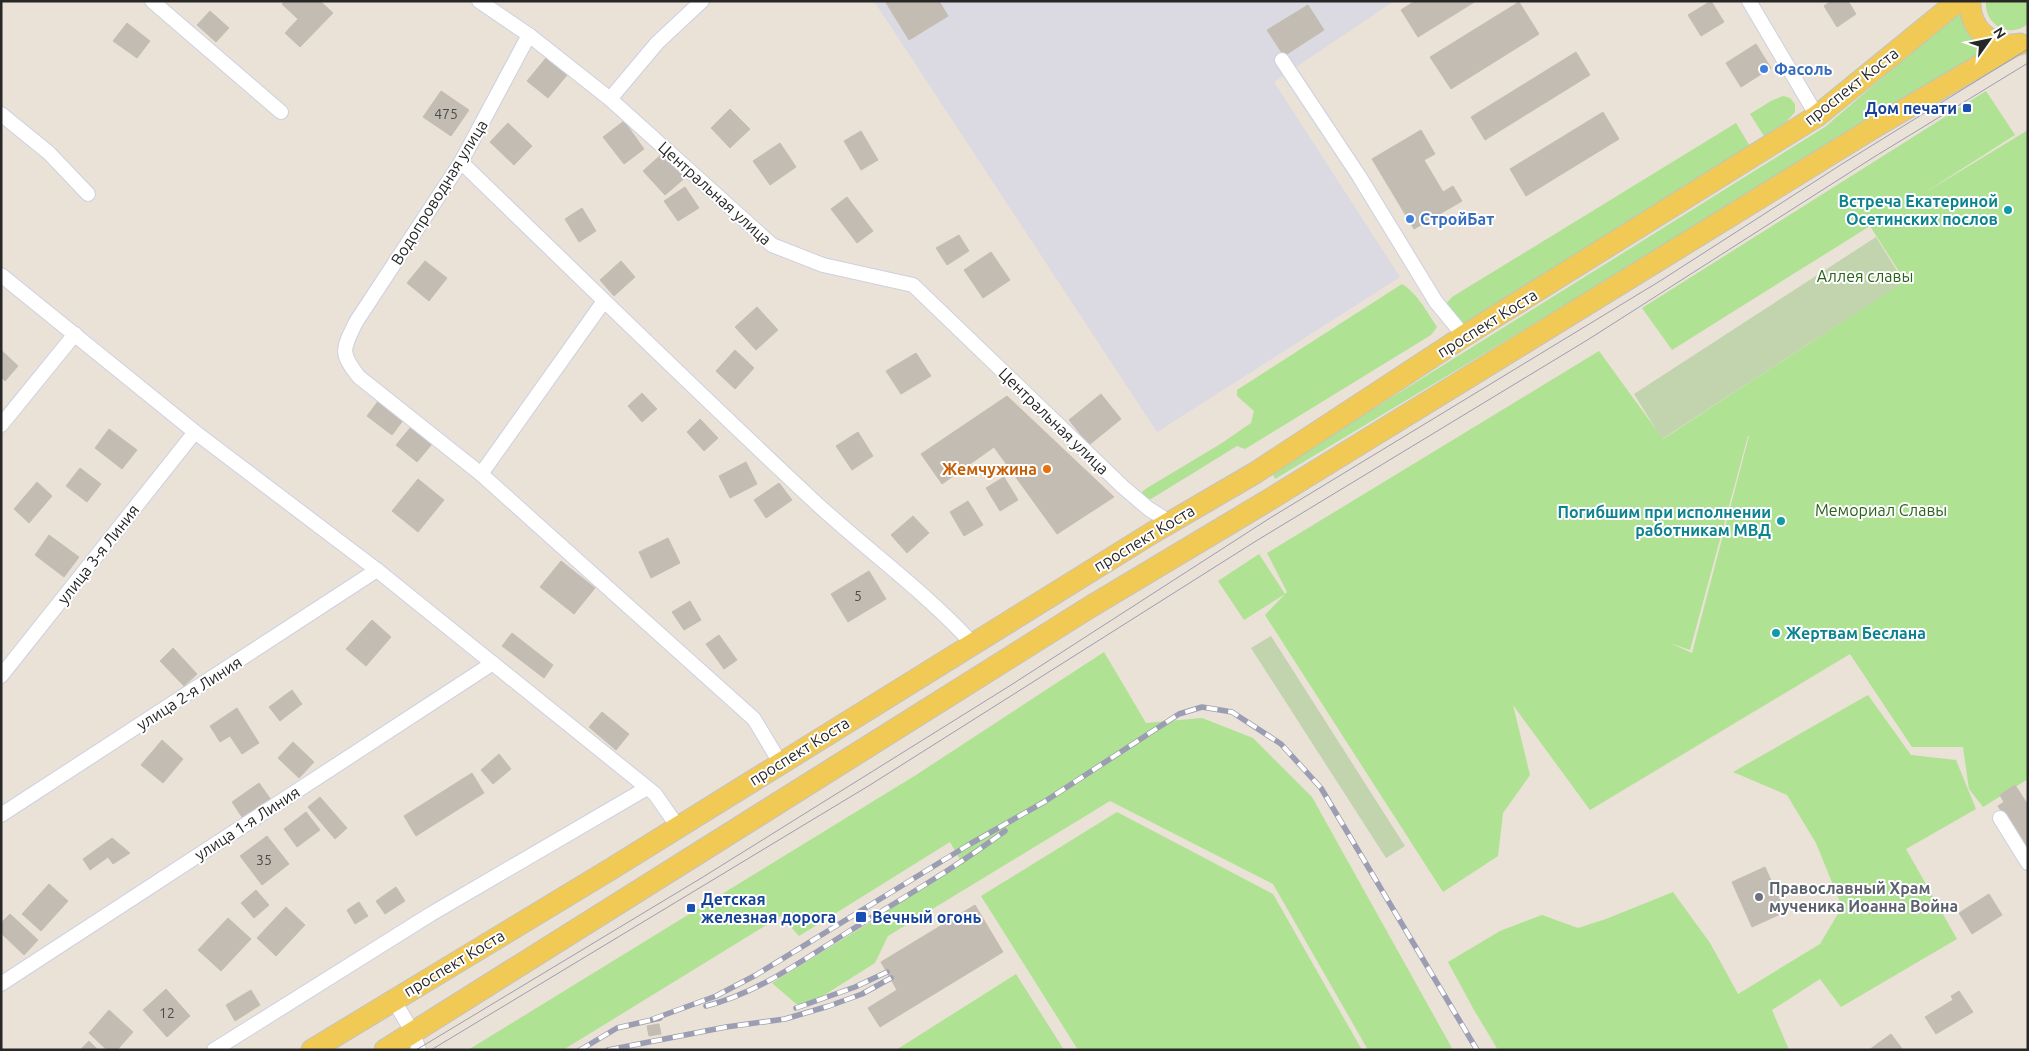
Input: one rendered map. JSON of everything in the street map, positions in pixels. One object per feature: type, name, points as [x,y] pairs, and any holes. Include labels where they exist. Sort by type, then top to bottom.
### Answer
[{"type":"main road","name":"проспект Коста","points":[[312,1050],[781,764],[972,643],[1170,522],[1255,473],[1464,336],[1817,116],[1958,1]]},
{"type":"main road","name":"проспект Коста","points":[[1970,1],[1972,20],[1985,37],[2000,44],[2022,43]]},
{"type":"main road","name":"проспект Коста","points":[[385,1050],[416,1041],[1090,607],[1220,530],[1878,125],[2022,43]]},
{"type":"main road","points":[[1204,503],[1220,530]]},
{"type":"street","points":[[152,1],[281,112]]},
{"type":"street","name":"Центральная улица","points":[[479,1],[529,35],[610,99],[772,245],[823,265],[913,285],[1123,487],[1149,509],[1170,522]]},
{"type":"street","points":[[610,99],[657,43],[702,1]]},
{"type":"street","points":[[1749,1],[1817,116]]},
{"type":"street","name":"Водопроводная улица","points":[[481,474],[359,377],[346,361],[345,345],[356,322],[461,162],[529,35]]},
{"type":"street","points":[[1282,60],[1359,176],[1436,302],[1464,336]]},
{"type":"street","points":[[1,114],[49,153],[88,194]]},
{"type":"street","points":[[461,162],[817,504],[946,614],[972,643]]},
{"type":"street","points":[[1,275],[195,432],[377,570],[655,794],[678,827]]},
{"type":"street","points":[[604,301],[481,474],[754,719],[781,764]]},
{"type":"street","points":[[1,425],[75,334]]},
{"type":"street","name":"улица 3-я Линия","points":[[1,676],[195,432]]},
{"type":"street","name":"улица 2-я Линия","points":[[1,815],[377,570]]},
{"type":"street","name":"улица 1-я Линия","points":[[1,984],[493,663]]},
{"type":"street","points":[[214,1050],[431,914],[647,788]]},
{"type":"street","points":[[2000,818],[2028,863]]},
{"type":"street","points":[[393,1000],[416,1041]]},
{"type":"shaded area","points":[[874,1],[1394,1],[1274,82],[1400,277],[1157,432]]},
{"type":"green space","points":[[1986,1],[2028,1],[2028,24],[2013,30],[1999,27],[1989,17]]},
{"type":"green space","points":[[1964,7],[1991,50],[1275,479],[1272,472],[1825,127]]},
{"type":"green space","name":"Мемориал Славы","points":[[1986,91],[2015,135],[1921,195],[2028,130],[2028,779],[1983,807],[1969,789],[1963,747],[1912,747],[1850,654],[1590,810],[1513,705],[1530,775],[1503,813],[1498,856],[1443,892],[1265,615],[1287,592],[1267,553],[1599,351],[1663,439],[1905,281],[1870,226],[1672,350],[1642,308]],"holes":[[[1749,436],[1692,653],[1670,643],[1690,650]]]},
{"type":"green space","points":[[1783,96],[1790,98],[1795,104],[1795,112],[1786,122],[1764,136],[1750,114]]},
{"type":"green space","points":[[1736,123],[1751,148],[1462,326],[1445,305],[1452,297]]},
{"type":"green space","name":"Аллея славы","points":[[1876,237],[1904,282],[1662,439],[1634,394]]},
{"type":"green space","points":[[1402,284],[1417,298],[1437,327],[1431,335],[1245,449],[1237,446],[1151,499],[1144,498],[1142,492],[1147,488],[1222,443],[1251,423],[1254,411],[1237,396],[1237,390]]},
{"type":"green space","points":[[1259,554],[1285,594],[1244,620],[1218,581]]},
{"type":"green space","points":[[1271,636],[1405,846],[1386,858],[1251,648]]},
{"type":"green space","points":[[1104,652],[1146,723],[1202,718],[1253,738],[1312,797],[1453,1050],[1368,1050],[1273,884],[1110,801],[888,936],[875,963],[802,1009],[772,983],[877,918],[906,895],[962,863],[950,842],[799,936],[781,916],[563,1050],[468,1050],[916,775]]},
{"type":"green space","points":[[1868,695],[1911,755],[1956,760],[1976,809],[1906,849],[1957,939],[1841,1007],[1820,979],[1772,1010],[1789,1050],[1498,1050],[1448,962],[1500,931],[1542,915],[1578,928],[1606,919],[1673,892],[1710,943],[1738,994],[1820,944],[1842,907],[1816,843],[1787,795],[1733,772]]},
{"type":"green space","points":[[1117,812],[1273,894],[1362,1050],[1078,1050],[981,896]]},
{"type":"green space","points":[[1016,974],[1064,1050],[896,1050]]},
{"type":"building","points":[[285,1],[320,1],[333,13],[300,47],[285,33],[298,19],[282,4]]},
{"type":"building","points":[[885,1],[939,1],[948,16],[909,40]]},
{"type":"building","points":[[1415,1],[1476,1],[1418,37],[1401,10]]},
{"type":"building","points":[[1711,1],[1724,22],[1701,36],[1688,15]]},
{"type":"building","points":[[1831,1],[1848,1],[1856,14],[1837,27],[1824,6]]},
{"type":"building","points":[[1519,2],[1539,34],[1451,89],[1430,57]]},
{"type":"building","points":[[1308,5],[1324,30],[1284,56],[1267,30]]},
{"type":"building","points":[[210,11],[229,28],[216,42],[197,25]]},
{"type":"building","points":[[127,23],[150,41],[137,58],[113,41]]},
{"type":"building","points":[[1756,44],[1771,68],[1741,87],[1726,63]]},
{"type":"building","points":[[1576,52],[1590,75],[1485,140],[1471,117]]},
{"type":"building","points":[[546,58],[567,75],[548,98],[527,81]]},
{"type":"building","points":[[441,91],[469,110],[451,136],[423,117]]},
{"type":"building","points":[[730,109],[750,129],[730,148],[711,128]]},
{"type":"building","points":[[1603,112],[1619,139],[1526,196],[1510,169]]},
{"type":"building","points":[[624,121],[644,149],[624,164],[603,137]]},
{"type":"building","points":[[508,123],[532,146],[514,165],[490,142]]},
{"type":"building","points":[[1421,130],[1435,154],[1424,160],[1443,192],[1453,186],[1462,201],[1414,229],[1372,159]]},
{"type":"building","points":[[861,131],[878,160],[861,170],[844,141]]},
{"type":"building","points":[[780,143],[796,167],[770,185],[753,161]]},
{"type":"building","points":[[664,152],[686,177],[665,195],[643,171]]},
{"type":"building","points":[[685,187],[699,208],[678,221],[664,201]]},
{"type":"building","points":[[847,197],[873,231],[857,243],[831,209]]},
{"type":"building","points":[[582,208],[596,231],[579,242],[565,219]]},
{"type":"building","points":[[959,235],[969,251],[947,265],[936,248]]},
{"type":"building","points":[[991,252],[1010,280],[983,298],[964,270]]},
{"type":"building","points":[[425,261],[447,278],[429,301],[407,283]]},
{"type":"building","points":[[621,261],[635,277],[614,296],[600,280]]},
{"type":"building","points":[[757,307],[778,330],[756,350],[735,327]]},
{"type":"building","points":[[1,350],[18,366],[5,381],[1,377]]},
{"type":"building","points":[[735,350],[754,368],[735,389],[716,371]]},
{"type":"building","points":[[916,353],[931,376],[901,394],[886,371]]},
{"type":"building","points":[[642,393],[657,409],[642,422],[628,406]]},
{"type":"building","points":[[1101,394],[1121,419],[1089,445],[1069,420]]},
{"type":"building","name":"Жемчужина","points":[[1007,396],[1114,497],[1057,534],[994,447],[942,484],[921,454]]},
{"type":"building","points":[[379,400],[404,419],[392,435],[367,416]]},
{"type":"building","points":[[700,419],[718,438],[704,451],[687,432]]},
{"type":"building","points":[[411,427],[432,444],[417,462],[396,445]]},
{"type":"building","points":[[109,429],[137,450],[122,469],[95,448]]},
{"type":"building","points":[[858,432],[873,456],[852,470],[836,446]]},
{"type":"building","points":[[746,462],[757,484],[730,498],[719,476]]},
{"type":"building","points":[[80,468],[101,484],[87,502],[66,486]]},
{"type":"building","points":[[1004,477],[1018,500],[1000,511],[986,488]]},
{"type":"building","points":[[418,479],[444,500],[418,532],[392,511]]},
{"type":"building","points":[[37,482],[52,496],[29,523],[14,509]]},
{"type":"building","points":[[779,483],[792,500],[766,518],[754,500]]},
{"type":"building","points":[[968,501],[983,525],[964,536],[950,512]]},
{"type":"building","points":[[913,516],[929,533],[907,553],[891,535]]},
{"type":"building","points":[[49,535],[79,557],[64,577],[35,555]]},
{"type":"building","points":[[668,538],[680,563],[651,578],[639,552]]},
{"type":"building","points":[[561,561],[595,588],[574,614],[540,587]]},
{"type":"building","points":[[869,571],[886,599],[848,622],[831,594]]},
{"type":"building","points":[[690,601],[701,620],[684,630],[672,612]]},
{"type":"building","points":[[372,620],[391,637],[366,666],[346,649]]},
{"type":"building","points":[[512,633],[553,665],[544,678],[502,646]]},
{"type":"building","points":[[719,635],[737,660],[724,669],[706,644]]},
{"type":"building","points":[[173,648],[197,674],[184,686],[160,661]]},
{"type":"building","points":[[292,690],[302,704],[280,721],[269,707]]},
{"type":"building","points":[[237,708],[259,743],[242,754],[230,736],[220,742],[210,726]]},
{"type":"building","points":[[602,712],[629,734],[616,750],[589,727]]},
{"type":"building","points":[[162,740],[183,759],[163,783],[141,765]]},
{"type":"building","points":[[293,742],[314,762],[299,778],[278,758]]},
{"type":"building","points":[[499,754],[511,769],[493,784],[481,770]]},
{"type":"building","points":[[472,773],[484,793],[416,836],[404,816]]},
{"type":"building","points":[[259,783],[272,801],[244,820],[232,802]]},
{"type":"building","points":[[2015,785],[2028,805],[2028,853],[1998,806],[2004,802],[2000,795]]},
{"type":"building","points":[[320,797],[347,828],[335,839],[308,807]]},
{"type":"building","points":[[306,812],[320,830],[297,847],[284,829]]},
{"type":"building","points":[[267,836],[289,864],[262,885],[240,856]]},
{"type":"building","points":[[112,838],[130,853],[113,864],[108,857],[90,870],[83,859]]},
{"type":"building","name":"Православный Храм мученика Иоанна Война","points":[[1765,867],[1785,912],[1752,927],[1732,882]]},
{"type":"building","points":[[49,884],[68,901],[41,931],[22,914]]},
{"type":"building","points":[[396,887],[405,901],[385,914],[376,901]]},
{"type":"building","points":[[256,890],[269,905],[254,918],[241,903]]},
{"type":"building","points":[[1989,894],[2002,915],[1972,934],[1959,913]]},
{"type":"building","points":[[359,902],[368,916],[355,924],[347,910]]},
{"type":"building","points":[[975,905],[1003,952],[880,1027],[868,1008],[897,990],[881,962]]},
{"type":"building","points":[[286,907],[305,925],[276,956],[257,938]]},
{"type":"building","points":[[10,914],[38,940],[24,955],[1,933],[1,923]]},
{"type":"building","points":[[228,918],[251,939],[221,971],[198,950]]},
{"type":"building","points":[[166,989],[190,1016],[167,1037],[143,1010]]},
{"type":"building","points":[[251,990],[260,1005],[235,1021],[226,1005]]},
{"type":"building","points":[[1959,991],[1973,1012],[1936,1034],[1925,1017],[1953,1000],[1951,996]]},
{"type":"building","points":[[109,1010],[133,1032],[117,1050],[107,1050],[89,1033]]},
{"type":"building","points":[[659,1024],[661,1034],[649,1036],[647,1026]]},
{"type":"building","points":[[1891,1034],[1903,1050],[1869,1050]]},
{"type":"building","points":[[89,1041],[98,1050],[80,1050]]},
{"type":"tram line","points":[[416,1050],[703,877],[1011,685],[1270,518],[1660,281],[1842,164],[2028,49]]},
{"type":"tram line","points":[[431,1050],[870,785],[1256,541],[1589,339],[1874,157],[2028,63]]},
{"type":"railway","points":[[653,1019],[716,996],[756,975],[970,844],[1044,802],[1179,714],[1202,707],[1232,712],[1281,744],[1321,788],[1477,1050]]},
{"type":"railway","points":[[706,1006],[744,993],[780,975],[947,871],[1005,831]]},
{"type":"railway","points":[[796,1008],[855,987],[887,972]]},
{"type":"railway","points":[[608,1050],[726,1027],[785,1019],[862,994],[891,978]]},
{"type":"railway","points":[[580,1050],[617,1028],[660,1018]]},
{"type":"place","name":"Фасоль","points":[[1764,69]]},
{"type":"place","name":"Дом печати","points":[[1967,108]]},
{"type":"place","name":"Встреча Екатериной Осетинских послов","points":[[2008,210]]},
{"type":"place","name":"СтройБат","points":[[1410,219]]},
{"type":"place","name":"Жемчужина","points":[[1047,469]]},
{"type":"place","name":"Погибшим при исполнении работникам МВД","points":[[1781,521]]},
{"type":"place","name":"Жертвам Беслана","points":[[1776,633]]},
{"type":"place","name":"Православный Храм мученика Иоанна Война","points":[[1759,897]]},
{"type":"place","name":"Детская железная дорога","points":[[691,908]]},
{"type":"place","name":"Вечный огонь","points":[[861,917]]}]
